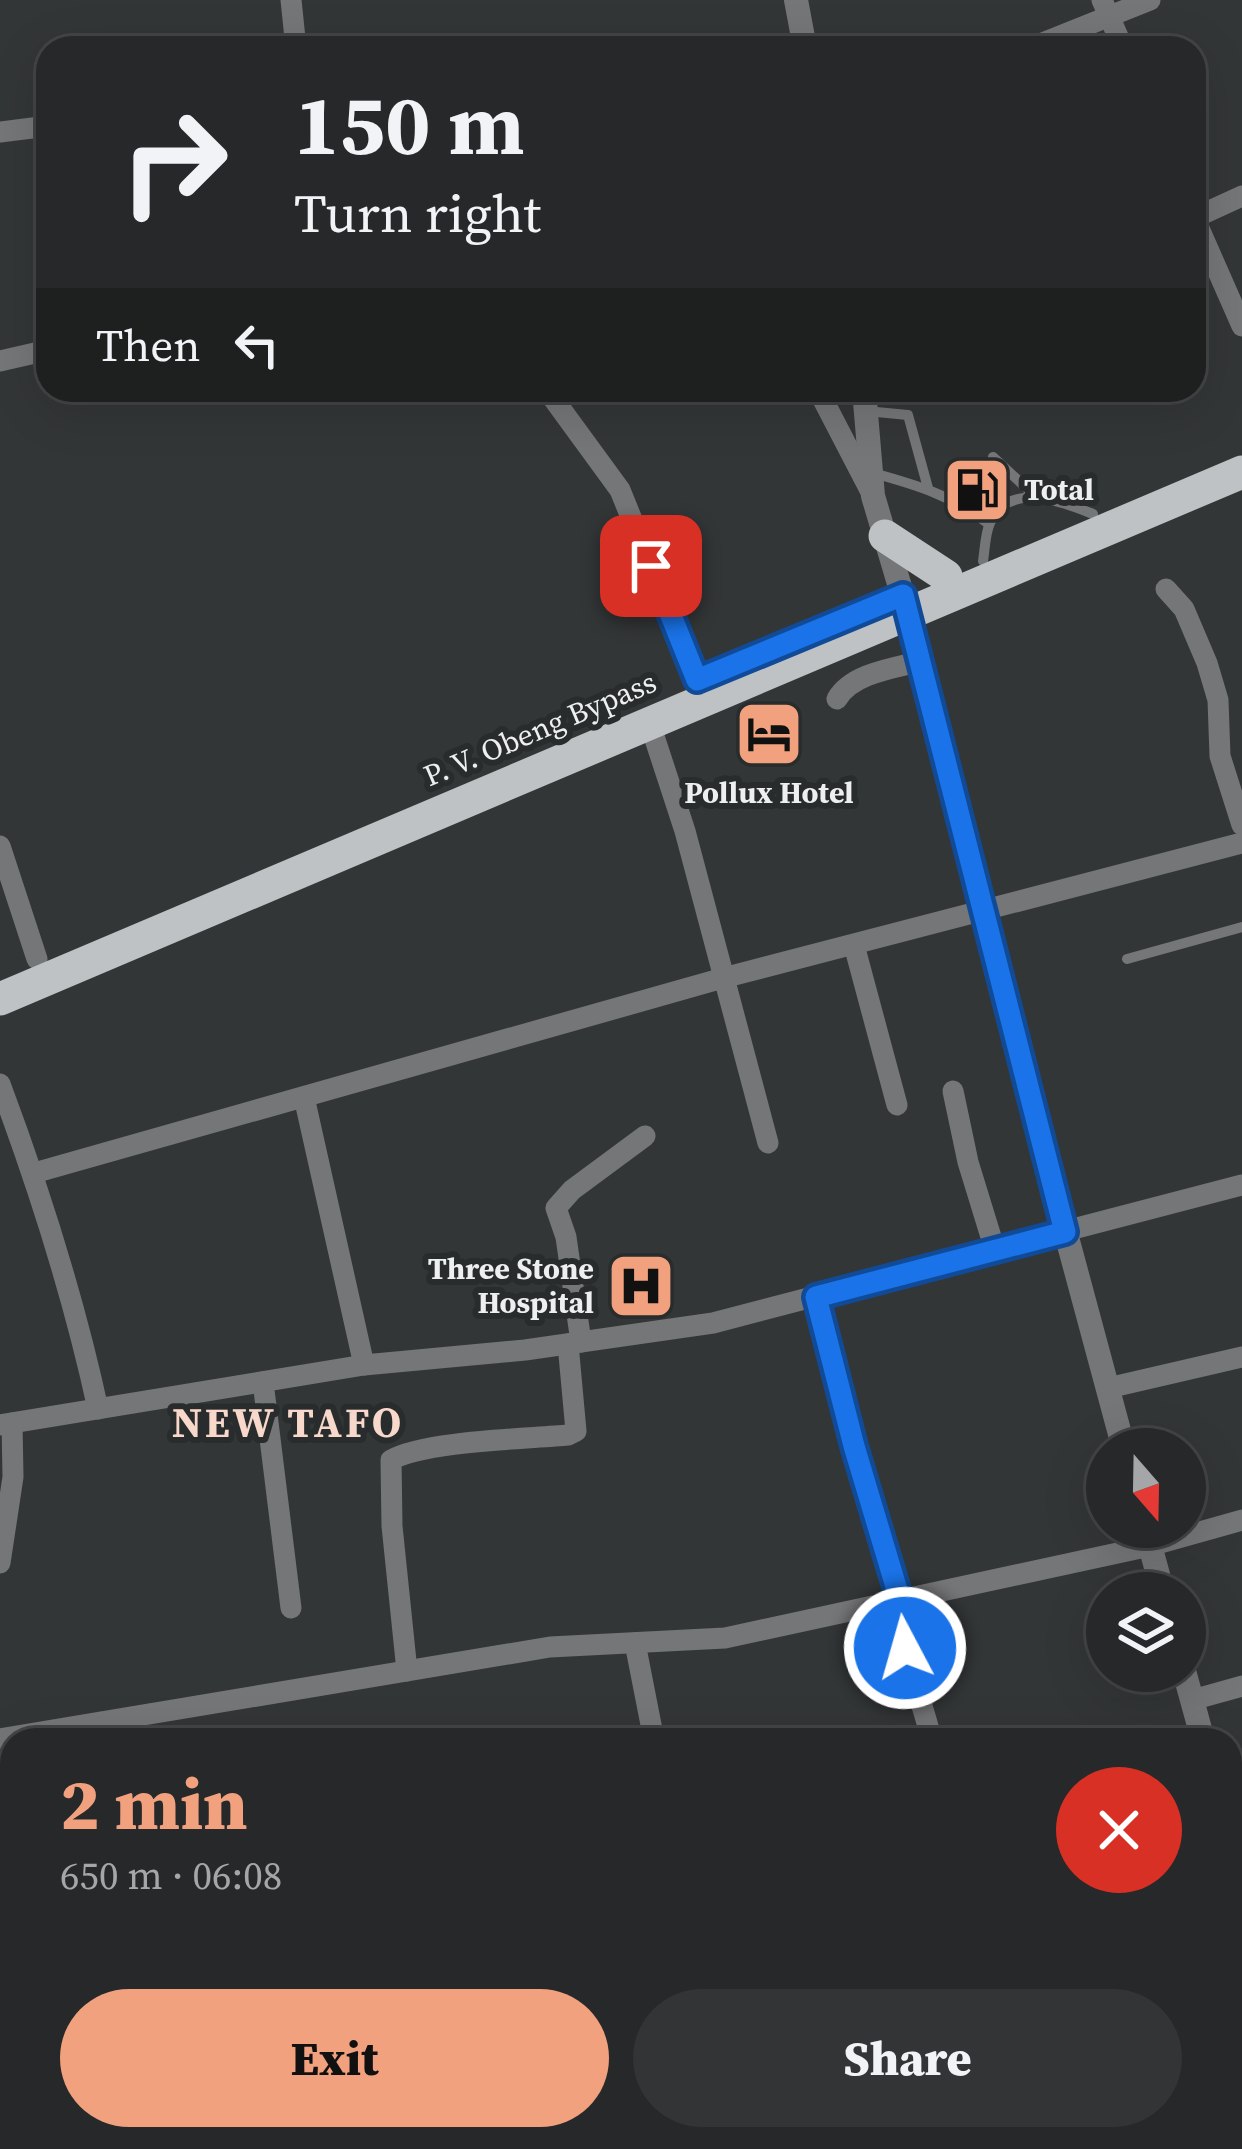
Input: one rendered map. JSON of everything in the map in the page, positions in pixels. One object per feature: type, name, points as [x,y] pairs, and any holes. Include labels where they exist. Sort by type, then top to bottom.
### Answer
[{"type":"highway","name":"P. V. Obeng Bypass","points":[[0,998],[649,721],[906,605],[946,576],[1242,451]]},
{"type":"highway","name":"P. V. Obeng Bypass","points":[[0,975],[697,680],[906,605],[1242,472]]},
{"type":"highway","points":[[885,536],[946,576]]},
{"type":"street","points":[[291,0],[295,36]]},
{"type":"street","points":[[796,0],[803,36]]},
{"type":"street","points":[[1053,36],[1106,9],[1150,0]]},
{"type":"street","points":[[0,131],[36,127]]},
{"type":"street","points":[[1206,222],[1242,196]]},
{"type":"street","points":[[1206,250],[1242,326]]},
{"type":"street","points":[[0,361],[36,353]]},
{"type":"street","points":[[556,402],[620,490],[697,680]]},
{"type":"street","points":[[825,402],[872,484]]},
{"type":"street","points":[[865,402],[872,484],[922,661],[1118,1428]]},
{"type":"street","points":[[1166,589],[1184,609],[1207,663],[1218,700],[1220,756],[1242,825]]},
{"type":"street","points":[[838,698],[844,688],[865,677],[922,661]]},
{"type":"street","points":[[649,721],[685,831],[768,1142]]},
{"type":"street","points":[[34,1173],[723,978],[1242,844]]},
{"type":"street","points":[[0,847],[38,958]]},
{"type":"street","points":[[854,945],[897,1106]]},
{"type":"street","points":[[0,1084],[34,1173],[76,1308],[98,1409]]},
{"type":"street","points":[[953,1091],[994,1250]]},
{"type":"street","points":[[304,1097],[364,1365]]},
{"type":"street","points":[[407,1671],[392,1526],[391,1460],[399,1455],[575,1431],[575,1343],[566,1238],[556,1208],[572,1190],[645,1136]]},
{"type":"street","points":[[0,1563],[13,1477],[6,1424],[364,1365],[713,1323],[1242,1185]]},
{"type":"street","points":[[816,1297],[929,1728]]},
{"type":"street","points":[[1108,1388],[1242,1357]]},
{"type":"street","points":[[263,1382],[291,1608]]},
{"type":"street","points":[[1206,1527],[1242,1520]]},
{"type":"street","points":[[66,1728],[550,1647],[725,1639],[896,1602],[1105,1548]]},
{"type":"street","points":[[635,1642],[649,1728]]},
{"type":"street","points":[[1192,1700],[1242,1686]]},
{"type":"street","points":[[1190,1692],[1200,1728]]},
{"type":"lane","points":[[871,402],[908,415],[928,488]]},
{"type":"lane","points":[[993,457],[1036,497]]},
{"type":"lane","points":[[872,484],[928,488],[960,502],[989,524]]},
{"type":"lane","points":[[983,561],[989,524],[1016,500],[1054,498],[1093,514]]},
{"type":"lane","points":[[1126,959],[1242,927]]},
{"type":"place","name":"Total","points":[[977,490]]},
{"type":"place","name":"Pollux Hotel","points":[[769,734]]},
{"type":"place","name":"Three Stone Hospital","points":[[641,1286]]},
{"type":"district","name":"NEW TAFO","points":[[288,1422]]},
{"type":"route","points":[[651,566],[697,680],[903,595],[1065,1232],[816,1297],[900,1600],[892,1603],[905,1648]]}]
